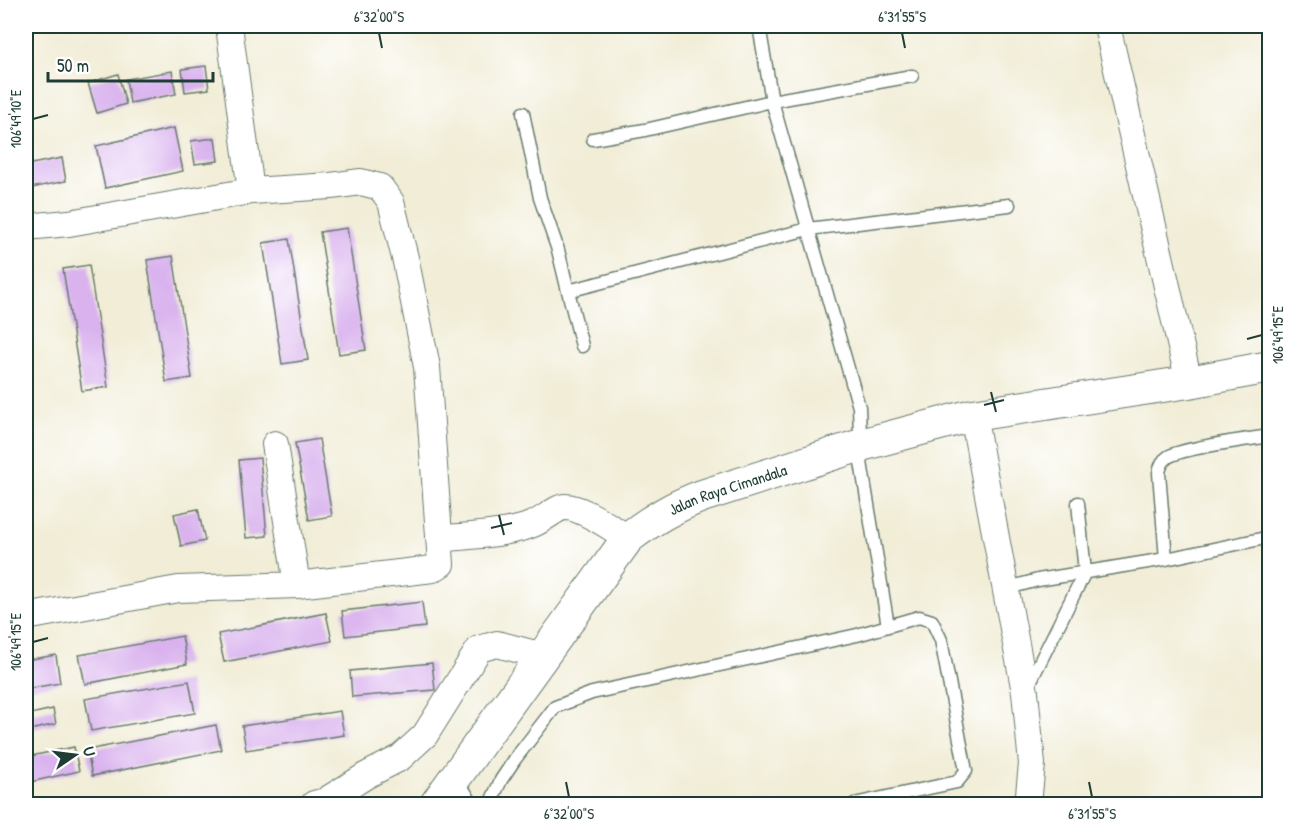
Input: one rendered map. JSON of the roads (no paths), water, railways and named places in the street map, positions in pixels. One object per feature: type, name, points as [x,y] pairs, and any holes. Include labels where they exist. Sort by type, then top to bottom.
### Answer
[{"type":"street","points":[[229,26],[251,191]]},
{"type":"street","points":[[1107,26],[1189,382]]},
{"type":"street","points":[[26,227],[69,223],[251,191],[361,182],[380,187],[391,202],[406,262],[427,367],[441,564],[432,568],[297,585],[178,589],[26,617]]},
{"type":"street","name":"Jalan Raya Cimandala","points":[[444,793],[628,538],[656,516],[681,504],[861,445],[973,415],[1189,382],[1269,367]]},
{"type":"street","points":[[973,415],[1025,692],[1032,764],[1028,804]]},
{"type":"street","points":[[275,444],[297,585]]},
{"type":"street","points":[[440,539],[530,526],[548,517],[559,508],[567,507],[578,510],[628,538]]},
{"type":"street","points":[[314,804],[325,801],[399,758],[425,735],[479,649],[497,644],[543,656]]},
{"type":"lane","points":[[759,26],[772,101],[859,407],[861,462],[888,626]]},
{"type":"lane","points":[[593,139],[645,130],[772,101],[912,76]]},
{"type":"lane","points":[[523,113],[540,198],[558,250],[582,346]]},
{"type":"lane","points":[[568,291],[808,229],[1009,205]]},
{"type":"lane","points":[[1166,559],[1159,473],[1165,459],[1179,452],[1269,436]]},
{"type":"lane","points":[[1025,692],[1084,572],[1078,503]]},
{"type":"lane","points":[[1005,589],[1038,580],[1166,559],[1269,537]]},
{"type":"lane","points":[[490,804],[501,780],[538,728],[555,707],[573,699],[846,638],[919,617],[932,621],[941,640],[966,771],[957,782],[854,804]]},
{"type":"lane","points":[[444,793],[465,792],[472,804]]}]
